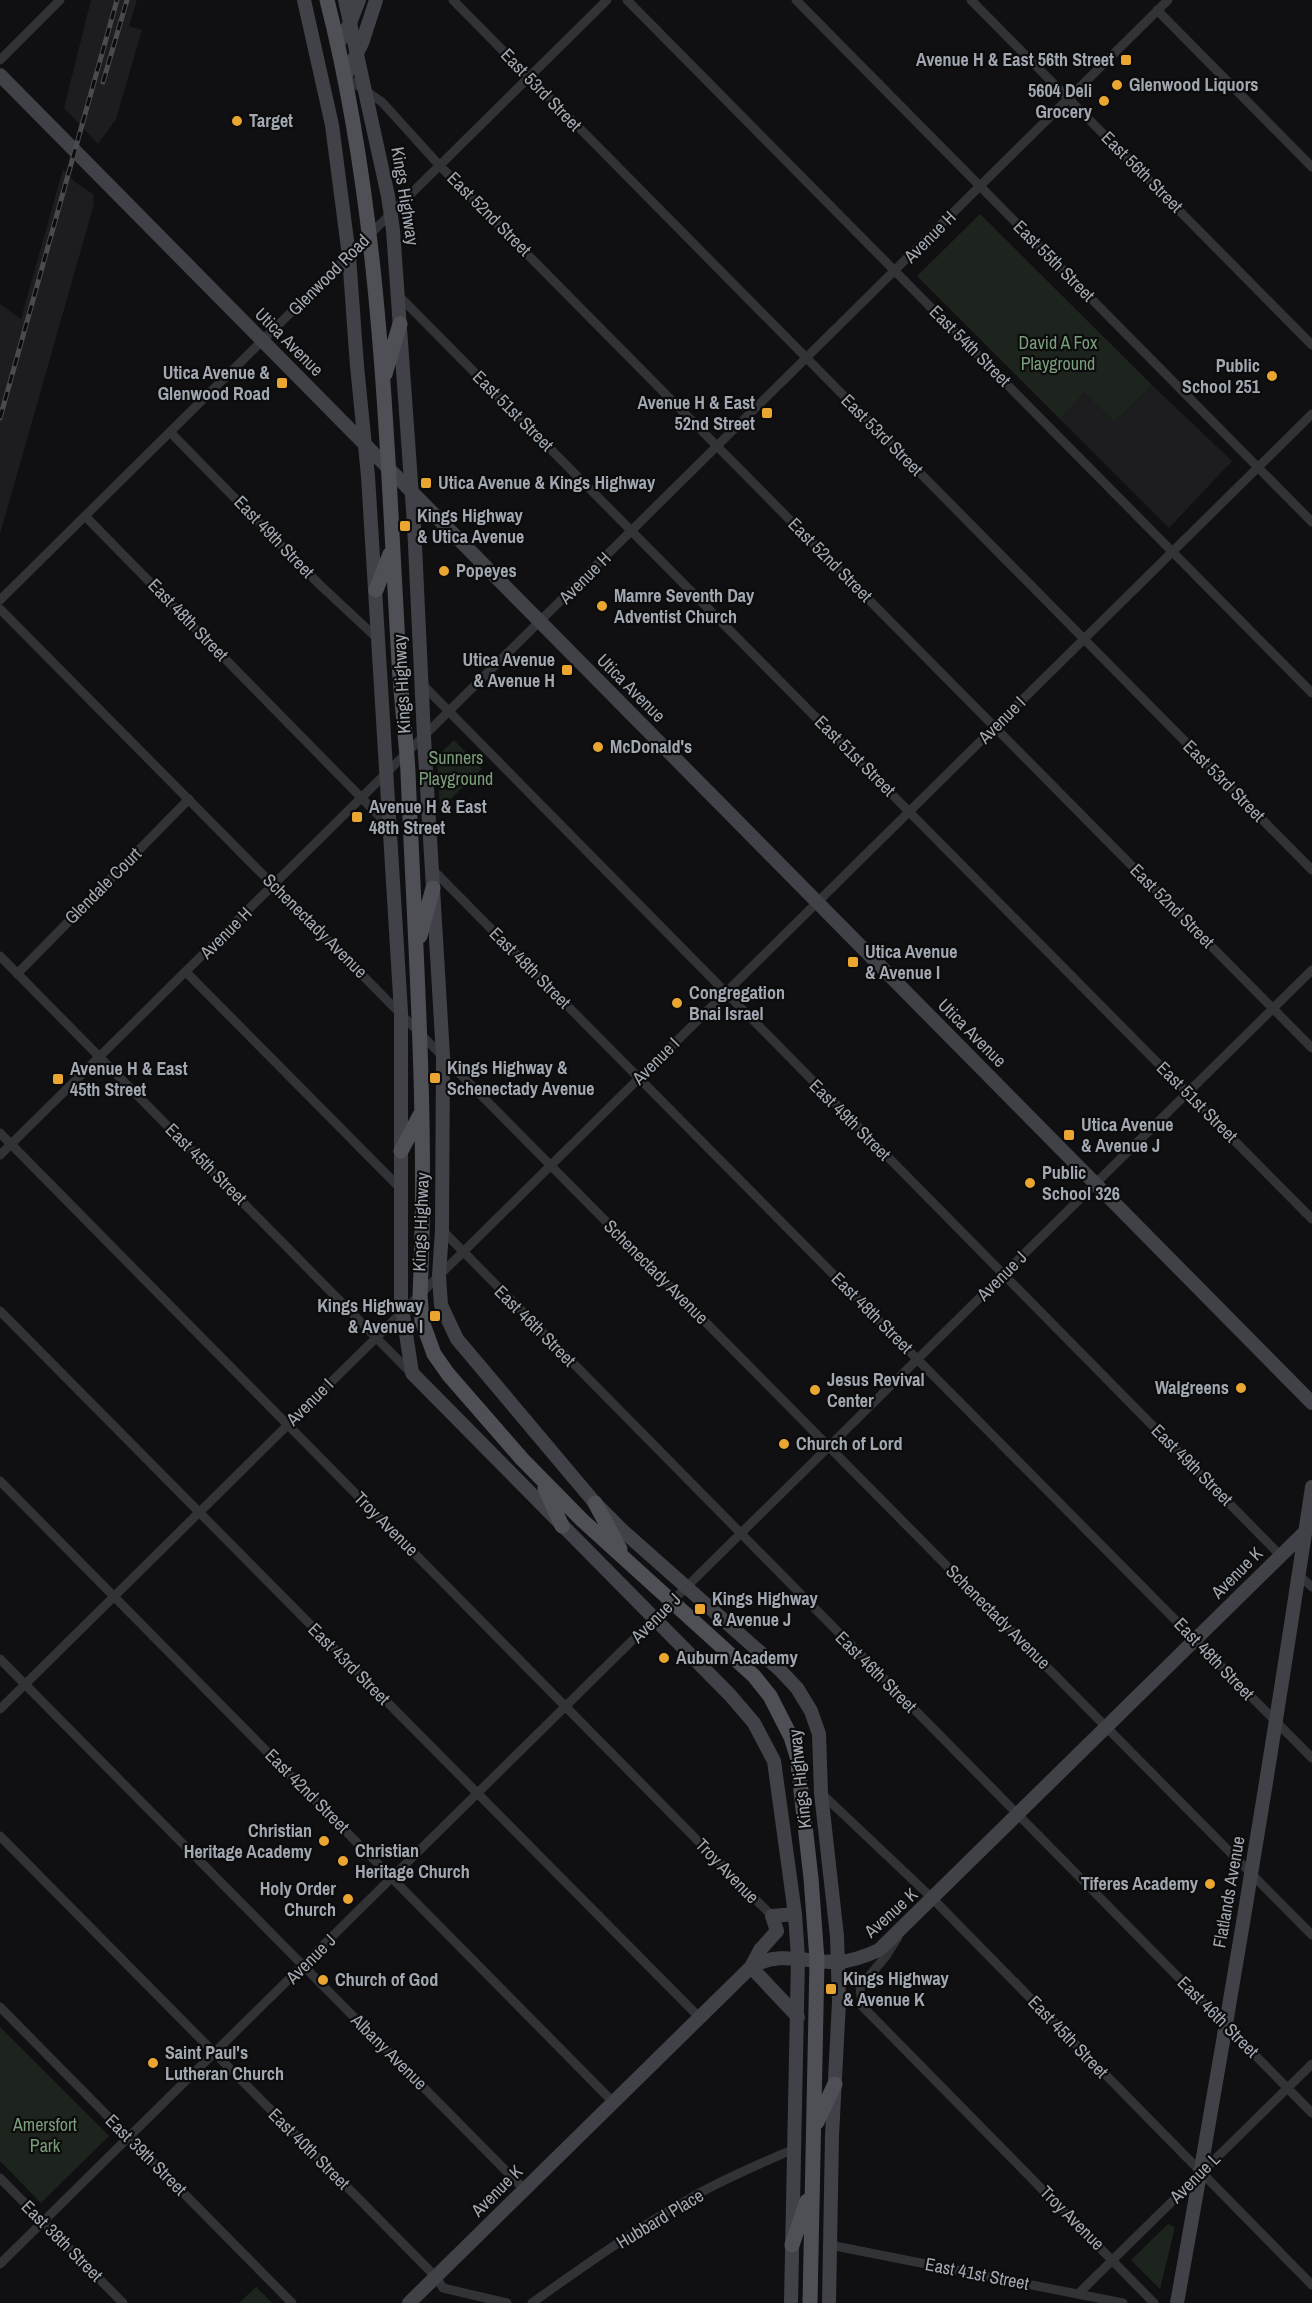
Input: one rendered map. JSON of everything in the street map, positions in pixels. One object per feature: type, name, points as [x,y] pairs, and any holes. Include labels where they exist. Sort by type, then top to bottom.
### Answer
[{"type":"main road","name":"Kings Highway","points":[[327,0],[345,77],[371,234],[388,468],[417,948],[422,1112],[420,1295],[422,1321],[434,1354],[448,1374],[541,1478],[582,1520],[754,1676],[770,1696],[791,1737],[800,1776],[817,1960],[810,2303]]},
{"type":"main road","points":[[382,386],[400,324]]},
{"type":"main road","points":[[376,590],[392,549]]},
{"type":"main road","points":[[417,948],[433,888]]},
{"type":"main road","points":[[401,1151],[422,1112]]},
{"type":"main road","points":[[541,1478],[562,1526]]},
{"type":"main road","points":[[596,1503],[626,1559]]},
{"type":"main road","points":[[814,2128],[835,2084]]},
{"type":"main road","points":[[792,2245],[811,2187]]},
{"type":"street","points":[[0,60],[60,0]]},
{"type":"street","name":"Kings Highway","points":[[304,0],[332,125],[349,256],[365,445],[380,641],[401,1012],[402,1312],[412,1373],[730,1695],[754,1723],[774,1761],[795,1914],[798,1958],[792,2303]]},
{"type":"street","name":"Kings Highway","points":[[345,0],[392,214],[398,294],[412,491],[443,1056],[442,1230],[439,1276],[441,1305],[457,1339],[596,1503],[623,1531],[779,1669],[797,1688],[811,1711],[819,1734],[821,1793],[838,1962],[829,2303]]},
{"type":"street","points":[[338,44],[360,0]]},
{"type":"street","points":[[345,77],[376,0]]},
{"type":"street","name":"East 53rd Street","points":[[453,0],[1312,870]]},
{"type":"street","name":"Glenwood Road","points":[[0,600],[608,0]]},
{"type":"street","name":"East 54th Street","points":[[627,0],[1312,693]]},
{"type":"street","name":"East 55th Street","points":[[796,0],[1312,522]]},
{"type":"street","name":"East 56th Street","points":[[971,0],[1312,345]]},
{"type":"street","name":"Avenue H","points":[[0,1155],[981,187],[1167,0]]},
{"type":"street","points":[[1157,10],[1312,167]]},
{"type":"street","name":"Utica Avenue","points":[[0,75],[1312,1402]]},
{"type":"street","name":"East 52nd Street","points":[[345,77],[382,102],[440,166],[1312,1048]]},
{"type":"street","name":"East 51st Street","points":[[398,294],[1312,1219]]},
{"type":"street","name":"Avenue I","points":[[0,1709],[1312,414]]},
{"type":"street","name":"East 49th Street","points":[[170,432],[320,585],[380,641]]},
{"type":"street","name":"East 48th Street","points":[[85,516],[390,828]]},
{"type":"street","name":"Schenectady Avenue","points":[[0,609],[1312,1935]]},
{"type":"street","name":"East 49th Street","points":[[421,683],[1280,1555]]},
{"type":"street","name":"Glendale Court","points":[[17,974],[189,799]]},
{"type":"street","name":"East 48th Street","points":[[432,869],[1312,1758]]},
{"type":"street","name":"East 45th Street","points":[[0,956],[412,1373]]},
{"type":"street","name":"Avenue J","points":[[0,2264],[393,1879],[1312,970]]},
{"type":"street","points":[[186,972],[401,1189]]},
{"type":"street","name":"Troy Avenue","points":[[0,1133],[772,1916]]},
{"type":"street","name":"East 46th Street","points":[[442,1230],[1312,2112]]},
{"type":"street","name":"East 43rd Street","points":[[0,1311],[699,2017]]},
{"type":"street","name":"East 42nd Street","points":[[0,1481],[613,2102]]},
{"type":"street","name":"Flatlands Avenue","points":[[1177,2303],[1309,1528],[1312,1487]]},
{"type":"street","name":"Avenue K","points":[[409,2303],[751,1967],[763,1960],[798,1958],[838,1962],[865,1957],[879,1950],[1309,1528]]},
{"type":"street","points":[[1300,1575],[1312,1587]]},
{"type":"street","name":"Albany Avenue","points":[[0,1659],[524,2189]]},
{"type":"street","name":"East 45th Street","points":[[821,1793],[933,1899],[1312,2285]]},
{"type":"street","name":"East 40th Street","points":[[0,1836],[436,2277],[443,2288],[507,2303]]},
{"type":"street","points":[[795,1914],[772,1916],[777,1931],[760,1950],[751,1967],[798,2017]]},
{"type":"street","name":"Troy Avenue","points":[[902,1929],[886,1956],[860,1987],[862,2006],[1154,2303]]},
{"type":"street","name":"East 39th Street","points":[[0,2007],[292,2303]]},
{"type":"street","name":"Avenue L","points":[[1079,2293],[1312,2064]]},
{"type":"street","name":"Hubbard Place","points":[[532,2303],[632,2234],[680,2205],[796,2148]]},
{"type":"street","name":"East 38th Street","points":[[0,2178],[123,2303]]},
{"type":"street","name":"East 41st Street","points":[[830,2245],[1123,2303]]},
{"type":"shaded area","points":[[91,0],[137,0],[129,26],[142,30],[116,119],[98,144],[64,108]]},
{"type":"shaded area","points":[[63,169],[75,182],[93,194],[94,204],[0,534],[0,304],[21,319]]},
{"type":"shaded area","points":[[1152,385],[1232,461],[1169,528],[1060,419],[1084,393],[1114,422]]},
{"type":"green space","name":"David A Fox Playground","points":[[980,214],[1152,385],[1114,422],[1084,393],[1060,419],[917,276]]},
{"type":"green space","name":"Sunners Playground","points":[[454,740],[482,769],[440,809],[437,757]]},
{"type":"green space","name":"Amersfort Park","points":[[0,2027],[109,2136],[41,2203],[0,2161]]},
{"type":"green space","points":[[1168,2224],[1175,2227],[1160,2289],[1131,2260]]},
{"type":"green space","points":[[256,2287],[272,2303],[239,2303]]},
{"type":"railway","points":[[0,418],[117,0]]},
{"type":"railway","points":[[103,82],[127,0]]},
{"type":"place","name":"Avenue H & East 56th Street","points":[[1126,60]]},
{"type":"place","name":"Glenwood Liquors","points":[[1117,85]]},
{"type":"place","name":"5604 Deli Grocery","points":[[1104,101]]},
{"type":"place","name":"Target","points":[[237,121]]},
{"type":"place","name":"Public School 251","points":[[1272,376]]},
{"type":"place","name":"Utica Avenue & Glenwood Road","points":[[282,383]]},
{"type":"place","name":"Avenue H & East 52nd Street","points":[[767,413]]},
{"type":"place","name":"Utica Avenue & Kings Highway","points":[[426,483]]},
{"type":"place","name":"Kings Highway & Utica Avenue","points":[[405,526]]},
{"type":"place","name":"Popeyes","points":[[444,571]]},
{"type":"place","name":"Mamre Seventh Day Adventist Church","points":[[602,606]]},
{"type":"place","name":"Utica Avenue & Avenue H","points":[[567,670]]},
{"type":"place","name":"McDonald's","points":[[598,747]]},
{"type":"place","name":"Avenue H & East 48th Street","points":[[357,817]]},
{"type":"place","name":"Utica Avenue & Avenue I","points":[[853,962]]},
{"type":"place","name":"Congregation Bnai Israel","points":[[677,1003]]},
{"type":"place","name":"Kings Highway & Schenectady Avenue","points":[[435,1078]]},
{"type":"place","name":"Avenue H & East 45th Street","points":[[58,1079]]},
{"type":"place","name":"Utica Avenue & Avenue J","points":[[1069,1135]]},
{"type":"place","name":"Public School 326","points":[[1030,1183]]},
{"type":"place","name":"Kings Highway & Avenue I","points":[[435,1316]]},
{"type":"place","name":"Walgreens","points":[[1241,1388]]},
{"type":"place","name":"Jesus Revival Center","points":[[815,1390]]},
{"type":"place","name":"Church of Lord","points":[[784,1444]]},
{"type":"place","name":"Kings Highway & Avenue J","points":[[700,1609]]},
{"type":"place","name":"Auburn Academy","points":[[664,1658]]},
{"type":"place","name":"Christian Heritage Academy","points":[[324,1841]]},
{"type":"place","name":"Christian Heritage Church","points":[[343,1861]]},
{"type":"place","name":"Tiferes Academy","points":[[1210,1884]]},
{"type":"place","name":"Holy Order Church","points":[[348,1899]]},
{"type":"place","name":"Church of God","points":[[323,1980]]},
{"type":"place","name":"Kings Highway & Avenue K","points":[[831,1989]]},
{"type":"place","name":"Saint Paul's Lutheran Church","points":[[153,2063]]}]
